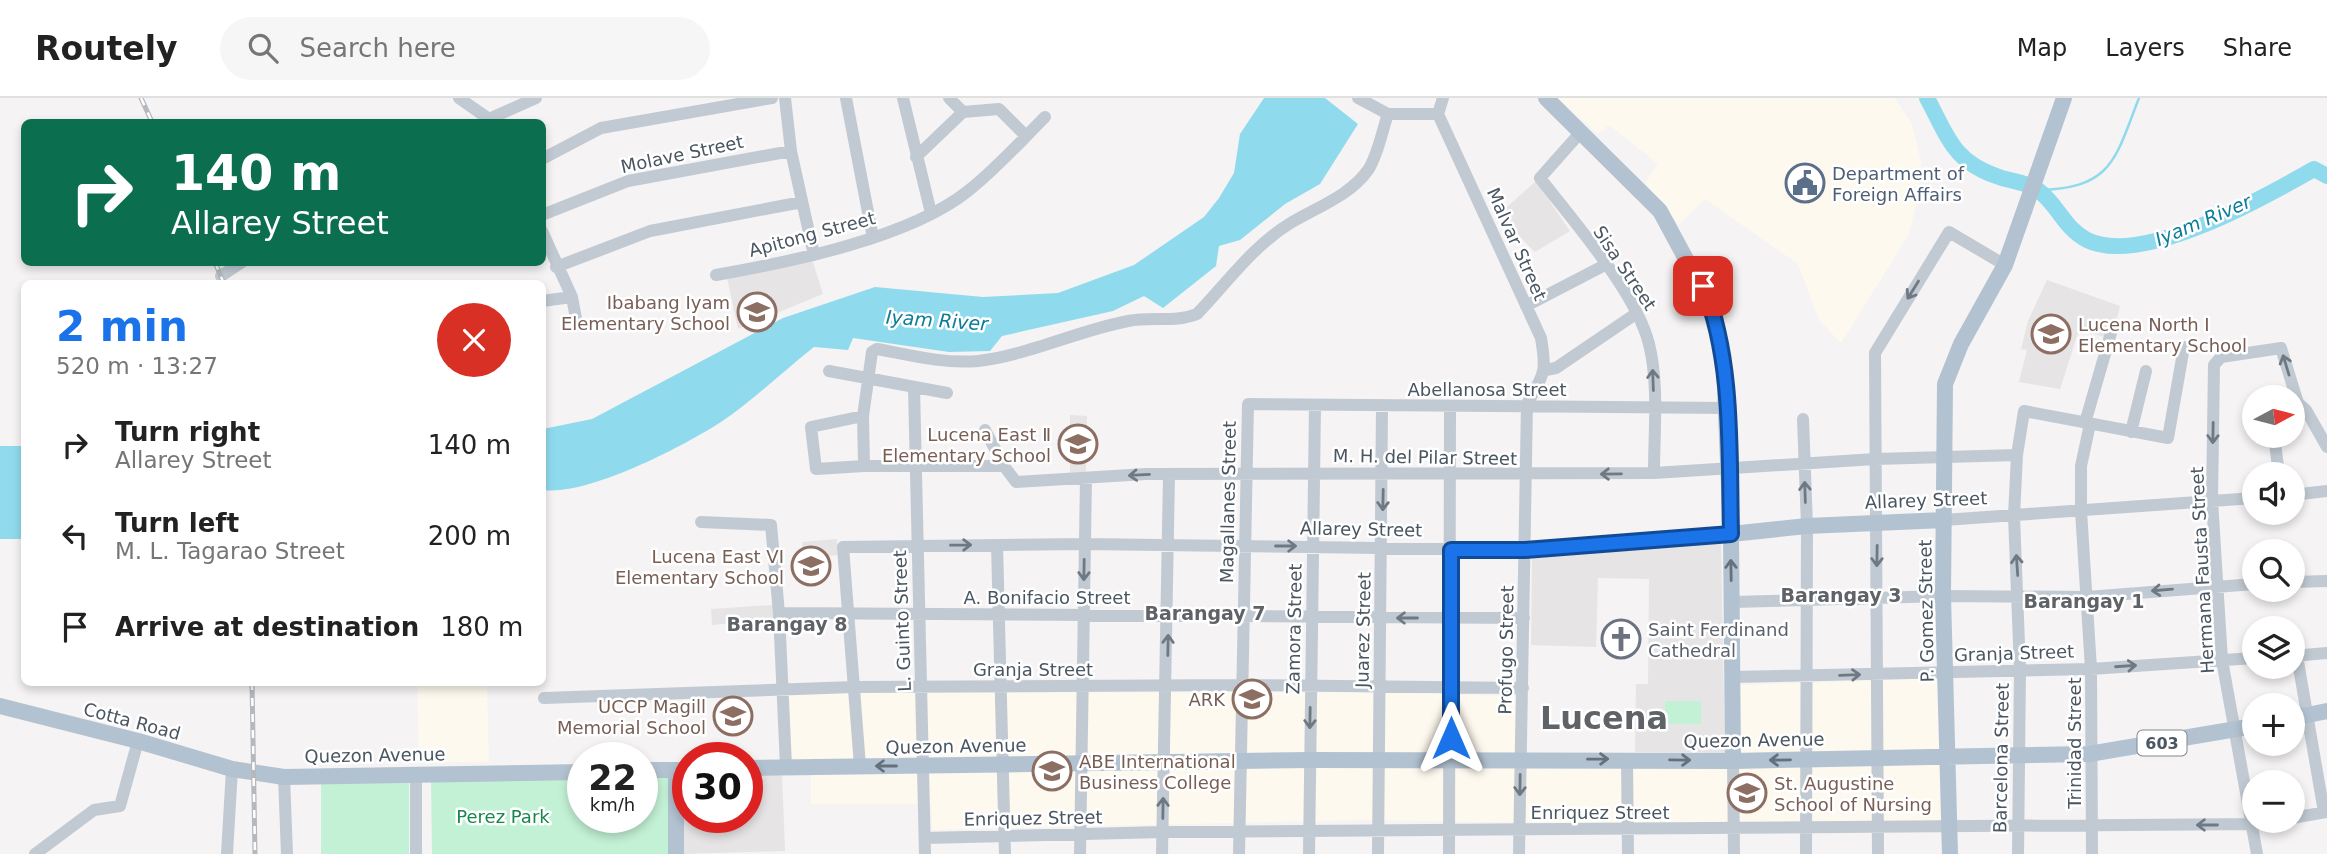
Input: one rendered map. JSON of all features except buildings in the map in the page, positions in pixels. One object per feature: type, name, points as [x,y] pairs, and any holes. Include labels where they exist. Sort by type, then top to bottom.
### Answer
[{"type":"main road","points":[[1546,98],[1660,211],[1698,277],[1717,326],[1724,365],[1731,534],[1733,761]]},
{"type":"main road","name":"P. Gomez Street","points":[[1950,854],[1943,596],[1943,457],[1948,375],[1961,344],[2005,265],[2064,98]]},
{"type":"main road","name":"Allarey Street","points":[[1731,534],[1878,521],[1944,520]]},
{"type":"main road","name":"Cotta Road","points":[[0,706],[253,773]]},
{"type":"main road","points":[[2305,716],[2327,711]]},
{"type":"main road","name":"Quezon Avenue","points":[[763,767],[1309,760],[1733,761],[1877,756],[2089,754],[2242,728]]},
{"type":"main road","name":"Quezon Avenue","points":[[253,773],[284,777],[567,772]]},
{"type":"main road","points":[[676,854],[678,833]]},
{"type":"street","points":[[459,98],[489,119],[536,98]]},
{"type":"street","points":[[546,157],[601,128],[772,98]]},
{"type":"street","points":[[785,98],[791,151],[814,255]]},
{"type":"street","points":[[846,98],[873,238]]},
{"type":"street","points":[[903,98],[931,213]]},
{"type":"street","points":[[949,98],[963,111]]},
{"type":"street","points":[[1358,98],[1388,114],[1438,114],[1443,98]]},
{"type":"street","points":[[916,157],[963,111],[999,109],[1026,136]]},
{"type":"street","points":[[864,466],[863,416],[872,352],[877,349],[950,361],[976,361],[1001,358],[1130,320],[1184,319],[1197,314],[1259,248],[1289,223],[1313,213],[1340,194],[1368,170],[1388,114]]},
{"type":"street","name":"Malvar Street","points":[[1438,114],[1541,338],[1546,370]]},
{"type":"street","name":"Apitong Street","points":[[716,275],[814,255],[873,238],[931,213],[966,193],[1045,117]]},
{"type":"street","name":"Sisa Street","points":[[1580,133],[1540,178],[1637,313],[1650,346],[1654,473]]},
{"type":"street","name":"Molave Street","points":[[546,213],[628,180],[791,151]]},
{"type":"street","points":[[556,267],[650,231],[802,202]]},
{"type":"street","points":[[1878,854],[1875,352],[1949,232],[2005,265]]},
{"type":"street","points":[[546,241],[572,297],[577,324]]},
{"type":"street","points":[[1526,306],[1605,265]]},
{"type":"street","points":[[221,276],[236,266]]},
{"type":"street","points":[[546,300],[572,297]]},
{"type":"street","points":[[1527,404],[1546,370],[1556,368],[1637,313]]},
{"type":"street","name":"Trinidad Street","points":[[2092,854],[2089,754],[2091,668],[2081,511],[2081,466],[2088,424],[2111,333]]},
{"type":"street","points":[[2088,424],[2168,438],[2184,347]]},
{"type":"street","name":"Hermana Fausta Street","points":[[2243,770],[2222,660],[2212,500],[2214,365],[2221,357],[2281,348],[2298,403],[2306,410],[2327,447]]},
{"type":"street","points":[[829,371],[947,393]]},
{"type":"street","points":[[2131,432],[2146,371]]},
{"type":"street","name":"L. Guinto Street","points":[[914,388],[925,854]]},
{"type":"street","name":"Abellanosa Street","points":[[1248,404],[1450,407],[1527,404],[1726,408]]},
{"type":"street","name":"Magallanes Street","points":[[1239,854],[1248,404]]},
{"type":"street","name":"Profugo Street","points":[[1519,854],[1527,404]]},
{"type":"street","name":"Zamora Street","points":[[1310,854],[1315,405]]},
{"type":"street","name":"Juarez Street","points":[[1378,854],[1382,407]]},
{"type":"street","points":[[1449,854],[1450,407]]},
{"type":"street","name":"Barcelona Street","points":[[2018,854],[2020,670],[2014,516],[2017,456],[2024,411],[2088,424]]},
{"type":"street","name":"M. H. del Pilar Street","points":[[863,416],[811,428],[816,469],[864,466],[1004,466],[1016,482],[1247,473],[1654,473],[1875,459],[2017,456]]},
{"type":"street","points":[[1803,419],[1807,526],[1806,854]]},
{"type":"street","points":[[985,430],[1004,466]]},
{"type":"street","points":[[1162,854],[1170,547],[1169,475]]},
{"type":"street","points":[[1080,854],[1086,478]]},
{"type":"street","points":[[2305,494],[2327,491]]},
{"type":"street","name":"Allarey Street","points":[[1944,520],[2242,499]]},
{"type":"street","points":[[701,522],[771,525],[779,613],[786,766]]},
{"type":"street","name":"Allarey Street","points":[[848,614],[844,547],[1085,544],[1525,550],[1731,534]]},
{"type":"street","points":[[997,545],[1005,854]]},
{"type":"street","points":[[2305,582],[2327,581]]},
{"type":"street","points":[[1732,602],[1943,596],[2019,599],[2087,597],[2242,584]]},
{"type":"street","name":"A. Bonifacio Street","points":[[779,613],[1524,618]]},
{"type":"street","points":[[848,614],[860,766]]},
{"type":"street","points":[[2305,655],[2327,653]]},
{"type":"street","name":"Granja Street","points":[[1733,677],[2091,668],[2242,659]]},
{"type":"street","name":"Granja Street","points":[[544,698],[854,687],[1242,685],[1523,688]]},
{"type":"street","points":[[2305,738],[2326,812],[2305,816]]},
{"type":"street","points":[[35,854],[50,849],[94,810],[120,806],[138,741]]},
{"type":"street","points":[[1627,759],[1628,854]]},
{"type":"street","points":[[1733,761],[1734,854]]},
{"type":"street","points":[[227,854],[232,769]]},
{"type":"street","points":[[416,773],[416,854]]},
{"type":"street","points":[[284,777],[287,854]]},
{"type":"street","name":"Enriquez Street","points":[[925,838],[1163,832],[2242,824]]},
{"type":"street","name":"Hermana Fausta Street","points":[[2255,833],[2257,854]]},
{"type":"shaded area","points":[[1558,98],[1895,98],[1912,124],[1921,162],[1918,199],[1908,236],[1841,343],[1819,320],[1798,264],[1705,199],[1679,225],[1645,183],[1658,164],[1609,125],[1598,134]]},
{"type":"shaded area","points":[[1536,181],[1570,231],[1535,252],[1498,215]]},
{"type":"shaded area","name":"Ibabang Iyam Elementary School","points":[[812,259],[823,294],[738,329],[727,278]]},
{"type":"shaded area","name":"Lucena North I Elementary School","points":[[2047,280],[2120,306],[2112,339],[2079,330],[2060,389],[2019,382],[2027,350],[2021,349],[2028,321]]},
{"type":"shaded area","name":"Lucena East Ⅱ Elementary School","points":[[1070,415],[1087,416],[1086,472],[1070,473]]},
{"type":"shaded area","name":"Lucena East VI Elementary School","points":[[837,539],[838,555],[818,557],[819,575],[805,577],[802,542]]},
{"type":"shaded area","points":[[1721,539],[1725,753],[1635,752],[1636,684],[1648,684],[1649,579],[1598,578],[1596,647],[1531,645],[1532,554]]},
{"type":"shaded area","points":[[773,605],[774,619],[712,625],[711,609]]},
{"type":"shaded area","points":[[1943,678],[1941,821],[1615,824],[1360,820],[932,830],[931,804],[811,804],[811,771],[789,772],[789,693],[1360,692],[1517,696],[1515,762],[1733,761],[1740,685]]},
{"type":"shaded area","points":[[417,686],[487,686],[489,762],[419,762]]},
{"type":"shaded area","points":[[782,774],[785,851],[683,854],[683,833],[763,833],[763,775]]},
{"type":"green space","points":[[1665,701],[1701,701],[1701,724],[1665,724]]},
{"type":"green space","name":"Perez Park","points":[[658,776],[671,776],[671,854],[432,854],[431,777],[567,777],[567,833],[658,833]]},
{"type":"green space","name":"Perez Park","points":[[409,781],[409,854],[321,854],[321,782]]},
{"type":"water","points":[[1264,98],[1325,98],[1358,124],[1320,184],[1285,204],[1240,240],[1219,246],[1216,266],[1163,308],[1144,296],[1113,311],[1002,336],[990,351],[949,352],[853,338],[848,350],[814,347],[721,422],[683,444],[609,478],[562,490],[546,490],[546,428],[592,419],[783,318],[875,287],[983,297],[1058,293],[1134,265],[1204,217],[1234,173],[1240,134]]},
{"type":"water","points":[[0,446],[21,446],[21,539],[0,539]]},
{"type":"waterway","name":"Iyam River","points":[[1927,98],[1947,136],[1971,164],[1999,177],[2035,188],[2079,235],[2087,240],[2111,246],[2139,244],[2170,237],[2203,225],[2266,196],[2314,169],[2327,176]]},
{"type":"waterway","points":[[2039,190],[2082,183],[2097,176],[2108,166],[2124,138],[2139,98]]},
{"type":"railway","points":[[141,98],[151,119]]},
{"type":"railway","points":[[217,266],[222,280]]},
{"type":"railway","points":[[252,686],[255,854]]},
{"type":"place","name":"Department of Foreign Affairs","points":[[1805,183]]},
{"type":"place","name":"Ibabang Iyam Elementary School","points":[[757,312]]},
{"type":"place","name":"Lucena North I Elementary School","points":[[2051,334]]},
{"type":"place","name":"Lucena East Ⅱ Elementary School","points":[[1078,444]]},
{"type":"place","name":"Lucena East VI Elementary School","points":[[811,566]]},
{"type":"place","name":"Saint Ferdinand Cathedral","points":[[1621,639]]},
{"type":"place","name":"ARK","points":[[1252,699]]},
{"type":"place","name":"UCCP Magill Memorial School","points":[[733,716]]},
{"type":"place","name":"ABE International Business College","points":[[1052,771]]},
{"type":"place","name":"St. Augustine School of Nursing","points":[[1747,793]]},
{"type":"district","name":"Barangay 3","points":[[1841,595]]},
{"type":"district","name":"Barangay 1","points":[[2084,601]]},
{"type":"district","name":"Barangay 7","points":[[1205,613]]},
{"type":"district","name":"Barangay 8","points":[[787,624]]},
{"type":"district","name":"Lucena","points":[[1604,718]]},
{"type":"route","points":[[1451,738],[1451,550],[1525,550],[1731,534],[1724,365],[1714,311],[1703,286]]}]
